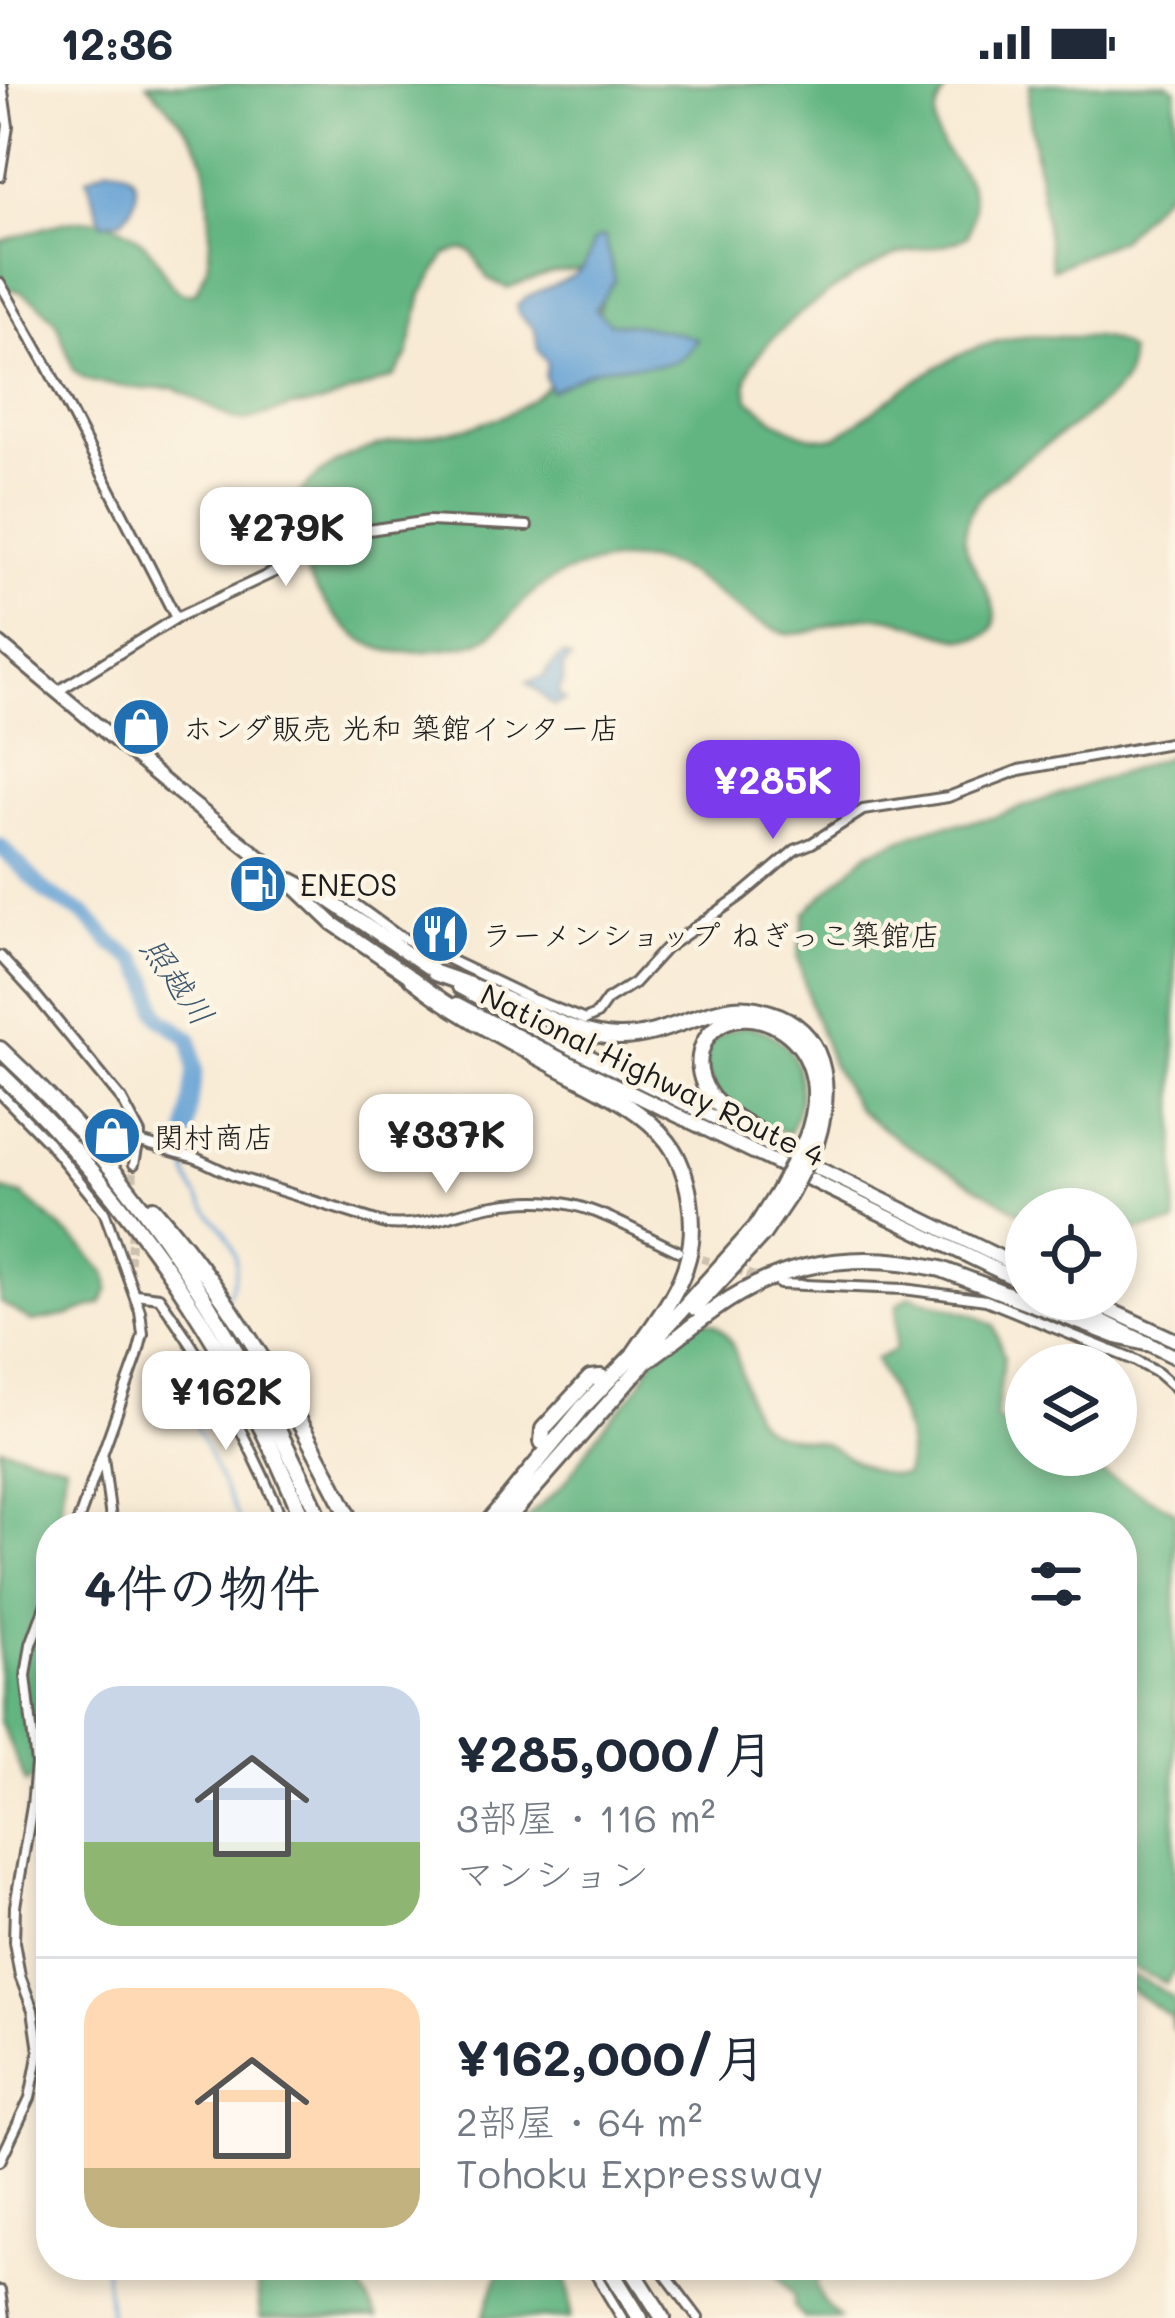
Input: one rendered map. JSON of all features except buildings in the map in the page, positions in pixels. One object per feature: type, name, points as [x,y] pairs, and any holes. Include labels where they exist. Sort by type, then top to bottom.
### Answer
[{"type":"highway","name":"National Highway Route 4","points":[[0,644],[281,874],[332,923],[411,978],[559,1058],[1005,1274]]},
{"type":"highway","name":"National Highway Route 4","points":[[281,874],[381,931],[435,973],[564,1044],[1005,1260]]},
{"type":"highway","points":[[435,973],[585,1033],[619,1037],[739,1007],[784,1018],[812,1042],[820,1058],[826,1096],[811,1141],[783,1194],[748,1251],[634,1364]]},
{"type":"highway","points":[[411,978],[450,1009],[614,1097],[646,1121],[670,1144],[692,1206],[688,1261],[634,1364],[569,1451],[502,1512]]},
{"type":"highway","points":[[782,1150],[767,1134],[724,1110],[702,1079],[703,1044],[727,1022],[754,1018],[798,1041],[816,1085],[811,1141]]},
{"type":"highway","points":[[0,1049],[172,1229],[227,1319],[277,1380],[350,1512]]},
{"type":"highway","points":[[0,1073],[94,1173],[164,1264],[262,1430],[300,1512]]},
{"type":"highway","points":[[537,1462],[542,1442],[608,1375],[634,1364],[746,1290],[795,1269],[883,1259],[941,1269],[1146,1343]]},
{"type":"highway","points":[[227,1319],[317,1512]]},
{"type":"highway","points":[[1100,1320],[1175,1357]]},
{"type":"highway","points":[[1132,1320],[1175,1340]]},
{"type":"highway","points":[[511,1512],[537,1462],[608,1375]]},
{"type":"highway","points":[[497,1512],[517,1500]]},
{"type":"highway","points":[[616,2280],[640,2318]]},
{"type":"highway","points":[[638,2280],[663,2318]]},
{"type":"street","points":[[0,176],[8,126],[2,84]]},
{"type":"street","points":[[0,284],[176,618]]},
{"type":"street","points":[[58,691],[176,618],[362,531],[418,522],[526,526]]},
{"type":"street","points":[[330,886],[381,931],[570,1016],[591,1019],[607,1000],[634,983],[664,949],[743,894],[795,850],[863,811],[947,797],[1019,770],[1175,742]]},
{"type":"street","points":[[369,950],[381,931]]},
{"type":"street","points":[[0,956],[122,1100],[140,1142],[134,1164]]},
{"type":"street","points":[[0,1093],[48,1142],[104,1211],[140,1311],[137,1357],[81,1512]]},
{"type":"street","points":[[140,1142],[386,1224],[432,1223],[511,1203],[565,1202],[610,1217],[678,1251]]},
{"type":"street","points":[[780,1284],[904,1289],[986,1300],[1134,1360],[1158,1372],[1175,1388]]},
{"type":"street","points":[[135,1294],[159,1297],[192,1343],[278,1512]]},
{"type":"street","points":[[102,1456],[110,1512]]},
{"type":"street","points":[[36,1630],[26,1676],[36,1764],[14,1942],[36,2030]]},
{"type":"street","points":[[0,2161],[30,2098],[36,2067]]},
{"type":"street","points":[[599,2280],[622,2318]]},
{"type":"street","points":[[669,2280],[698,2318]]},
{"type":"street","points":[[0,2290],[4,2318]]},
{"type":"green space","points":[[147,84],[950,84],[935,122],[938,137],[971,189],[974,210],[968,235],[878,263],[809,307],[754,363],[747,382],[749,399],[789,428],[823,438],[836,437],[946,362],[995,342],[1033,336],[1108,339],[1129,351],[1127,373],[1111,395],[1006,474],[971,510],[966,549],[995,620],[992,630],[982,637],[960,638],[879,617],[787,633],[758,622],[673,566],[627,560],[587,566],[548,582],[480,641],[422,651],[382,649],[340,622],[309,579],[289,534],[290,512],[297,498],[325,470],[350,456],[485,422],[532,399],[586,339],[600,306],[599,280],[593,268],[550,273],[507,288],[487,278],[472,252],[463,249],[446,254],[422,294],[408,355],[394,377],[320,404],[246,421],[174,388],[144,389],[84,379],[74,371],[56,322],[37,302],[0,287],[0,241],[64,223],[109,223],[147,246],[179,291],[195,293],[209,256],[206,175],[190,133]]},
{"type":"green space","points":[[1030,84],[1168,84],[1175,88],[1175,181],[1121,239],[1052,269],[1028,105]]},
{"type":"green space","points":[[1175,754],[1175,1224],[1137,1230],[1137,1188],[1005,1188],[1005,1204],[900,1141],[858,1110],[833,1066],[798,957],[805,912],[869,852],[931,828],[991,818]]},
{"type":"green space","points":[[746,1026],[779,1040],[797,1066],[799,1099],[789,1133],[732,1108],[710,1080],[706,1058],[712,1042]]},
{"type":"green space","points":[[0,1189],[23,1195],[82,1246],[107,1275],[109,1289],[101,1304],[32,1322],[0,1302]]},
{"type":"green space","points":[[910,1296],[975,1315],[994,1326],[1004,1357],[996,1419],[1005,1424],[1005,1476],[1107,1476],[1175,1511],[1175,1968],[1166,1983],[1137,1970],[1137,1512],[533,1512],[560,1488],[639,1386],[666,1336],[691,1320],[709,1322],[725,1333],[753,1412],[766,1429],[821,1443],[875,1471],[905,1474],[905,1430],[875,1359],[895,1350],[897,1305]]},
{"type":"green space","points":[[0,1447],[65,1464],[60,1512],[36,1512],[36,1777],[26,1783],[0,1721]]},
{"type":"green space","points":[[1137,1979],[1174,1999],[1175,2031],[1171,2017],[1137,1994]]},
{"type":"green space","points":[[256,2280],[358,2280],[378,2318],[260,2318]]},
{"type":"green space","points":[[496,2280],[566,2280],[568,2285],[571,2318],[483,2318]]},
{"type":"green space","points":[[782,2280],[818,2280],[823,2302],[839,2318],[804,2318],[794,2307],[794,2295]]},
{"type":"water","points":[[109,167],[134,179],[136,195],[122,220],[102,224],[87,178]]},
{"type":"water","points":[[600,237],[605,237],[615,280],[595,309],[610,323],[697,339],[677,360],[597,369],[551,391],[535,329],[517,306],[581,269]]},
{"type":"water","points":[[563,655],[571,659],[563,667],[558,694],[565,700],[554,706],[527,682],[545,676]]},
{"type":"waterway","name":"照越川","points":[[0,846],[47,893],[85,915],[137,961],[161,1018],[190,1039],[195,1070],[187,1132]]},
{"type":"waterway","points":[[187,1132],[189,1179],[233,1247],[235,1277],[227,1296]]},
{"type":"waterway","points":[[194,1358],[185,1373],[188,1409],[235,1512]]},
{"type":"waterway","points":[[106,2280],[110,2318]]},
{"type":"tunnel","points":[[133,1192],[134,1164]]},
{"type":"tunnel","points":[[129,1275],[132,1225]]},
{"type":"tunnel","points":[[690,1255],[767,1280]]},
{"type":"place","name":"ホンダ販売 光和 築館インター店","points":[[141,727]]},
{"type":"place","name":"ENEOS","points":[[258,884]]},
{"type":"place","name":"ラーメンショップ ねぎっこ築館店","points":[[440,934]]},
{"type":"place","name":"関村商店","points":[[112,1136]]}]
